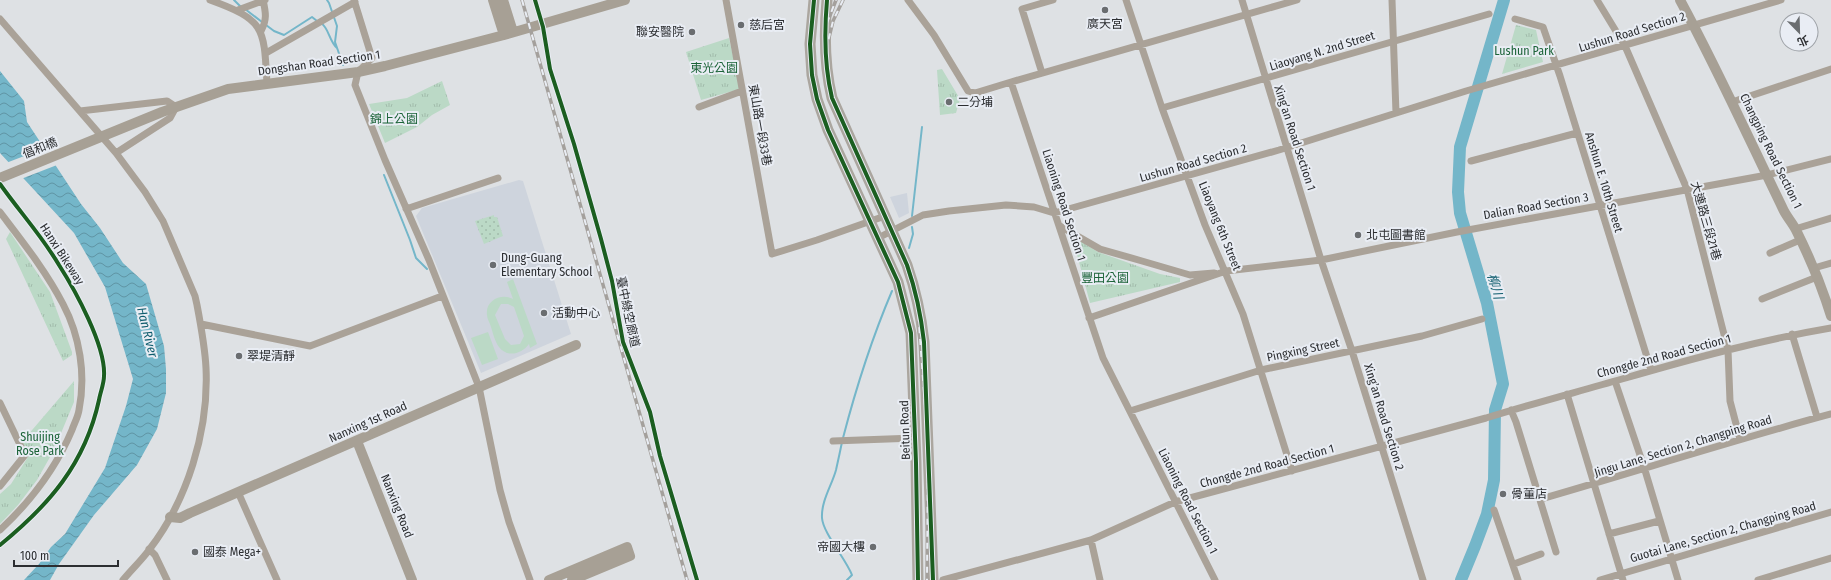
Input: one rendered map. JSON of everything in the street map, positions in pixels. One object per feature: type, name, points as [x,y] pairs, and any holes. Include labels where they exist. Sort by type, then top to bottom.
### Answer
[{"type":"main road","points":[[814,0],[810,44],[812,75],[817,99],[828,130],[878,238]]},
{"type":"main road","points":[[827,0],[825,47],[828,80],[832,98],[892,232]]},
{"type":"main road","name":"Beitun Road","points":[[892,232],[907,265],[919,304],[924,342],[932,580]]},
{"type":"main road","name":"Beitun Road","points":[[878,238],[898,282],[911,333],[918,580]]},
{"type":"street","points":[[210,0],[238,10],[248,17],[261,31],[266,53],[268,84]]},
{"type":"street","points":[[238,10],[264,0],[266,22],[261,31]]},
{"type":"street","points":[[493,0],[509,33]]},
{"type":"street","points":[[503,0],[509,33]]},
{"type":"street","name":"Dongshan Road Section 1","points":[[90,142],[176,107],[228,89],[358,72],[404,62],[625,0]]},
{"type":"street","name":"東山路一段33巷","points":[[726,0],[772,254],[871,222]]},
{"type":"street","points":[[908,0],[934,35],[968,91],[975,93],[1042,72],[1297,0]]},
{"type":"street","points":[[1042,72],[1022,9],[1053,0]]},
{"type":"street","name":"Liaoyang 6th Street","points":[[1126,0],[1162,108],[1205,225],[1243,314],[1292,471]]},
{"type":"street","name":"Xing’an Road Section 1","points":[[1242,0],[1265,80],[1321,260]]},
{"type":"street","points":[[1392,0],[1396,113]]},
{"type":"street","name":"大連路三段21巷","points":[[1597,0],[1625,46],[1687,189],[1728,350],[1730,401],[1740,439]]},
{"type":"street","name":"Changping Road Section 1","points":[[1680,0],[1694,25],[1784,211],[1795,229],[1816,272],[1831,316]]},
{"type":"street","name":"Lushun Road Section 2","points":[[1054,213],[1286,148],[1472,90],[1781,0]]},
{"type":"street","points":[[266,53],[354,1],[372,58],[358,72],[355,85],[479,387],[492,459],[500,490],[509,522],[530,580]]},
{"type":"street","name":"Liaoyang N. 2nd Street","points":[[1162,108],[1265,80],[1489,14]]},
{"type":"street","name":"Anshun E. 10th Street","points":[[1515,18],[1543,27],[1651,370]]},
{"type":"street","points":[[0,19],[103,137],[145,192],[163,221],[195,296],[201,324],[206,375],[206,401],[201,432],[191,469],[170,517],[149,550],[123,580]]},
{"type":"street","points":[[1732,102],[1831,69]]},
{"type":"street","name":"Liaoning Road Section 1","points":[[1011,82],[1103,358],[1215,580]]},
{"type":"street","points":[[699,107],[742,91]]},
{"type":"street","points":[[80,111],[167,101],[176,107],[170,118],[116,153]]},
{"type":"street","points":[[1471,161],[1577,133]]},
{"type":"street","name":"倡和橋","points":[[0,178],[90,142]]},
{"type":"street","name":"Dalian Road Section 3","points":[[1321,260],[1474,228],[1767,175],[1831,159]]},
{"type":"street","points":[[406,209],[498,178]]},
{"type":"street","points":[[878,238],[907,225],[923,215],[1006,205],[1034,207],[1054,213]]},
{"type":"street","points":[[0,212],[46,276],[63,305],[74,333],[83,376],[79,412],[68,439],[54,464],[34,494],[0,530]]},
{"type":"street","points":[[871,222],[885,216]]},
{"type":"street","points":[[1795,229],[1831,218]]},
{"type":"street","points":[[1060,226],[1100,249],[1190,275],[1321,260]]},
{"type":"street","points":[[1770,253],[1800,240]]},
{"type":"street","name":"Xing’an Road Section 2","points":[[1321,260],[1352,351],[1423,580]]},
{"type":"street","points":[[1762,299],[1831,263]]},
{"type":"street","points":[[1089,318],[1226,272]]},
{"type":"street","points":[[201,324],[310,346],[442,296]]},
{"type":"street","name":"Pingxing Street","points":[[1130,411],[1261,370],[1422,336],[1482,319]]},
{"type":"street","name":"Chongde 2nd Road Section 1","points":[[943,580],[1091,540],[1175,502],[1486,418],[1651,370],[1792,334],[1831,328]]},
{"type":"street","points":[[1792,334],[1817,418]]},
{"type":"street","name":"Nanxing 1st Road","points":[[170,517],[180,518],[576,345]]},
{"type":"street","points":[[1615,381],[1644,468],[1678,580]]},
{"type":"street","points":[[1567,394],[1622,577]]},
{"type":"street","points":[[0,403],[25,455],[0,486]]},
{"type":"street","points":[[1508,411],[1516,422],[1541,499],[1556,552]]},
{"type":"street","name":"Jingu Lane, Section 2, Changping Road","points":[[1541,499],[1740,439],[1831,414]]},
{"type":"street","points":[[835,441],[915,438]]},
{"type":"street","name":"Nanxing Road","points":[[357,440],[412,580]]},
{"type":"street","points":[[238,492],[277,580]]},
{"type":"street","points":[[1494,510],[1514,564],[1518,580]]},
{"type":"street","name":"Guotai Lane, Section 2, Changping Road","points":[[1600,580],[1622,577],[1671,559],[1831,512]]},
{"type":"street","points":[[1609,534],[1659,521]]},
{"type":"street","points":[[1091,540],[1100,580]]},
{"type":"street","points":[[550,580],[627,547],[630,556],[572,580]]},
{"type":"street","points":[[149,550],[155,555],[168,580]]},
{"type":"street","points":[[1514,564],[1541,554]]},
{"type":"street","points":[[1758,580],[1831,558]]},
{"type":"shaded area","name":"Dung-Guang Elementary School","points":[[519,180],[523,181],[571,334],[481,373],[416,216],[422,208]]},
{"type":"shaded area","points":[[907,193],[909,213],[899,218],[890,197]]},
{"type":"green space","name":"Lushun Park","points":[[1516,25],[1536,30],[1543,62],[1502,74]]},
{"type":"green space","name":"東光公園","points":[[729,38],[740,89],[701,100],[686,52]]},
{"type":"green space","points":[[942,69],[960,99],[956,113],[940,115],[937,70]]},
{"type":"green space","name":"錦上公園","points":[[442,81],[450,105],[432,115],[417,127],[385,143],[369,104],[407,98]]},
{"type":"green space","points":[[494,215],[494,217],[497,217],[503,236],[484,244],[475,221]]},
{"type":"green space","points":[[10,232],[50,292],[72,352],[72,355],[63,361],[6,239]]},
{"type":"green space","name":"豐田公園","points":[[1072,236],[1098,252],[1160,274],[1180,278],[1180,282],[1090,303]]},
{"type":"green space","points":[[513,279],[537,344],[530,348],[529,344],[519,352],[510,354],[506,353],[499,347],[495,340],[487,316],[489,305],[495,299],[499,297],[509,297],[513,299],[507,282]],"holes":[[[501,304],[508,304],[514,307],[524,336],[520,344],[511,345],[505,339],[495,315]]]},
{"type":"green space","points":[[488,332],[498,359],[482,365],[471,338]]},
{"type":"green space","name":"Shuijing Rose Park","points":[[74,381],[74,402],[54,450],[37,480],[18,505],[0,524],[0,494],[11,484],[28,457],[21,443]]},
{"type":"water","name":"Han River","points":[[0,71],[24,101],[27,122],[81,204],[100,228],[123,263],[146,284],[164,346],[166,393],[157,429],[137,465],[94,515],[59,564],[50,580],[24,580],[39,564],[51,547],[65,534],[105,468],[126,406],[133,379],[105,287],[74,233],[0,153]]},
{"type":"pier","points":[[45,148],[57,165],[21,179],[6,163]]},
{"type":"waterway","points":[[234,0],[241,7]]},
{"type":"waterway","points":[[327,0],[337,26],[335,42],[343,65]]},
{"type":"waterway","name":"柳川","points":[[1461,580],[1487,514],[1494,480],[1495,410],[1503,384],[1487,303],[1460,213],[1458,192],[1460,147],[1504,0]]},
{"type":"waterway","points":[[245,9],[262,22]]},
{"type":"waterway","points":[[266,25],[274,31],[284,35],[312,17],[317,21]]},
{"type":"waterway","points":[[321,23],[326,28],[332,42],[337,48]]},
{"type":"waterway","points":[[912,216],[922,127]]},
{"type":"waterway","points":[[384,175],[416,258],[427,269]]},
{"type":"waterway","points":[[909,248],[913,234],[912,227]]},
{"type":"waterway","points":[[843,438],[865,363],[892,291]]},
{"type":"waterway","points":[[842,442],[836,470],[823,505],[822,518],[826,531],[852,575],[847,580]]},
{"type":"railway","points":[[522,0],[687,580]]},
{"type":"railway","points":[[827,23],[836,0]]},
{"type":"railway","points":[[843,0],[833,21],[826,50],[829,86],[838,113],[905,265],[915,291],[918,310],[928,448],[927,580]]},
{"type":"cycle path","name":"臺中綠空廊道","points":[[535,0],[543,27],[550,69],[574,144],[612,281],[623,342],[650,412],[660,456],[697,580]]},
{"type":"cycle path","points":[[814,0],[810,44],[812,75],[817,99],[828,130],[898,282],[911,333],[916,463],[918,580]]},
{"type":"cycle path","points":[[827,0],[825,49],[827,74],[832,98],[907,265],[920,313],[924,342],[933,580]]},
{"type":"cycle path","name":"Hanxi Bikeway","points":[[0,184],[52,254],[81,303],[95,334],[100,350],[104,376],[93,423],[85,444],[63,482],[34,514],[0,545]]},
{"type":"place","name":"廣天宮","points":[[1105,10]]},
{"type":"place","name":"慈后宮","points":[[741,25]]},
{"type":"place","name":"聯安醫院","points":[[692,32]]},
{"type":"place","name":"二分埔","points":[[949,102]]},
{"type":"place","name":"北屯圖書館","points":[[1358,235]]},
{"type":"place","name":"Dung-Guang Elementary School","points":[[493,265]]},
{"type":"place","name":"活動中心","points":[[544,313]]},
{"type":"place","name":"翠堤清靜","points":[[239,356]]},
{"type":"place","name":"骨董店","points":[[1503,494]]},
{"type":"place","name":"帝國大樓","points":[[873,547]]},
{"type":"place","name":"國泰 Mega+","points":[[195,552]]}]
